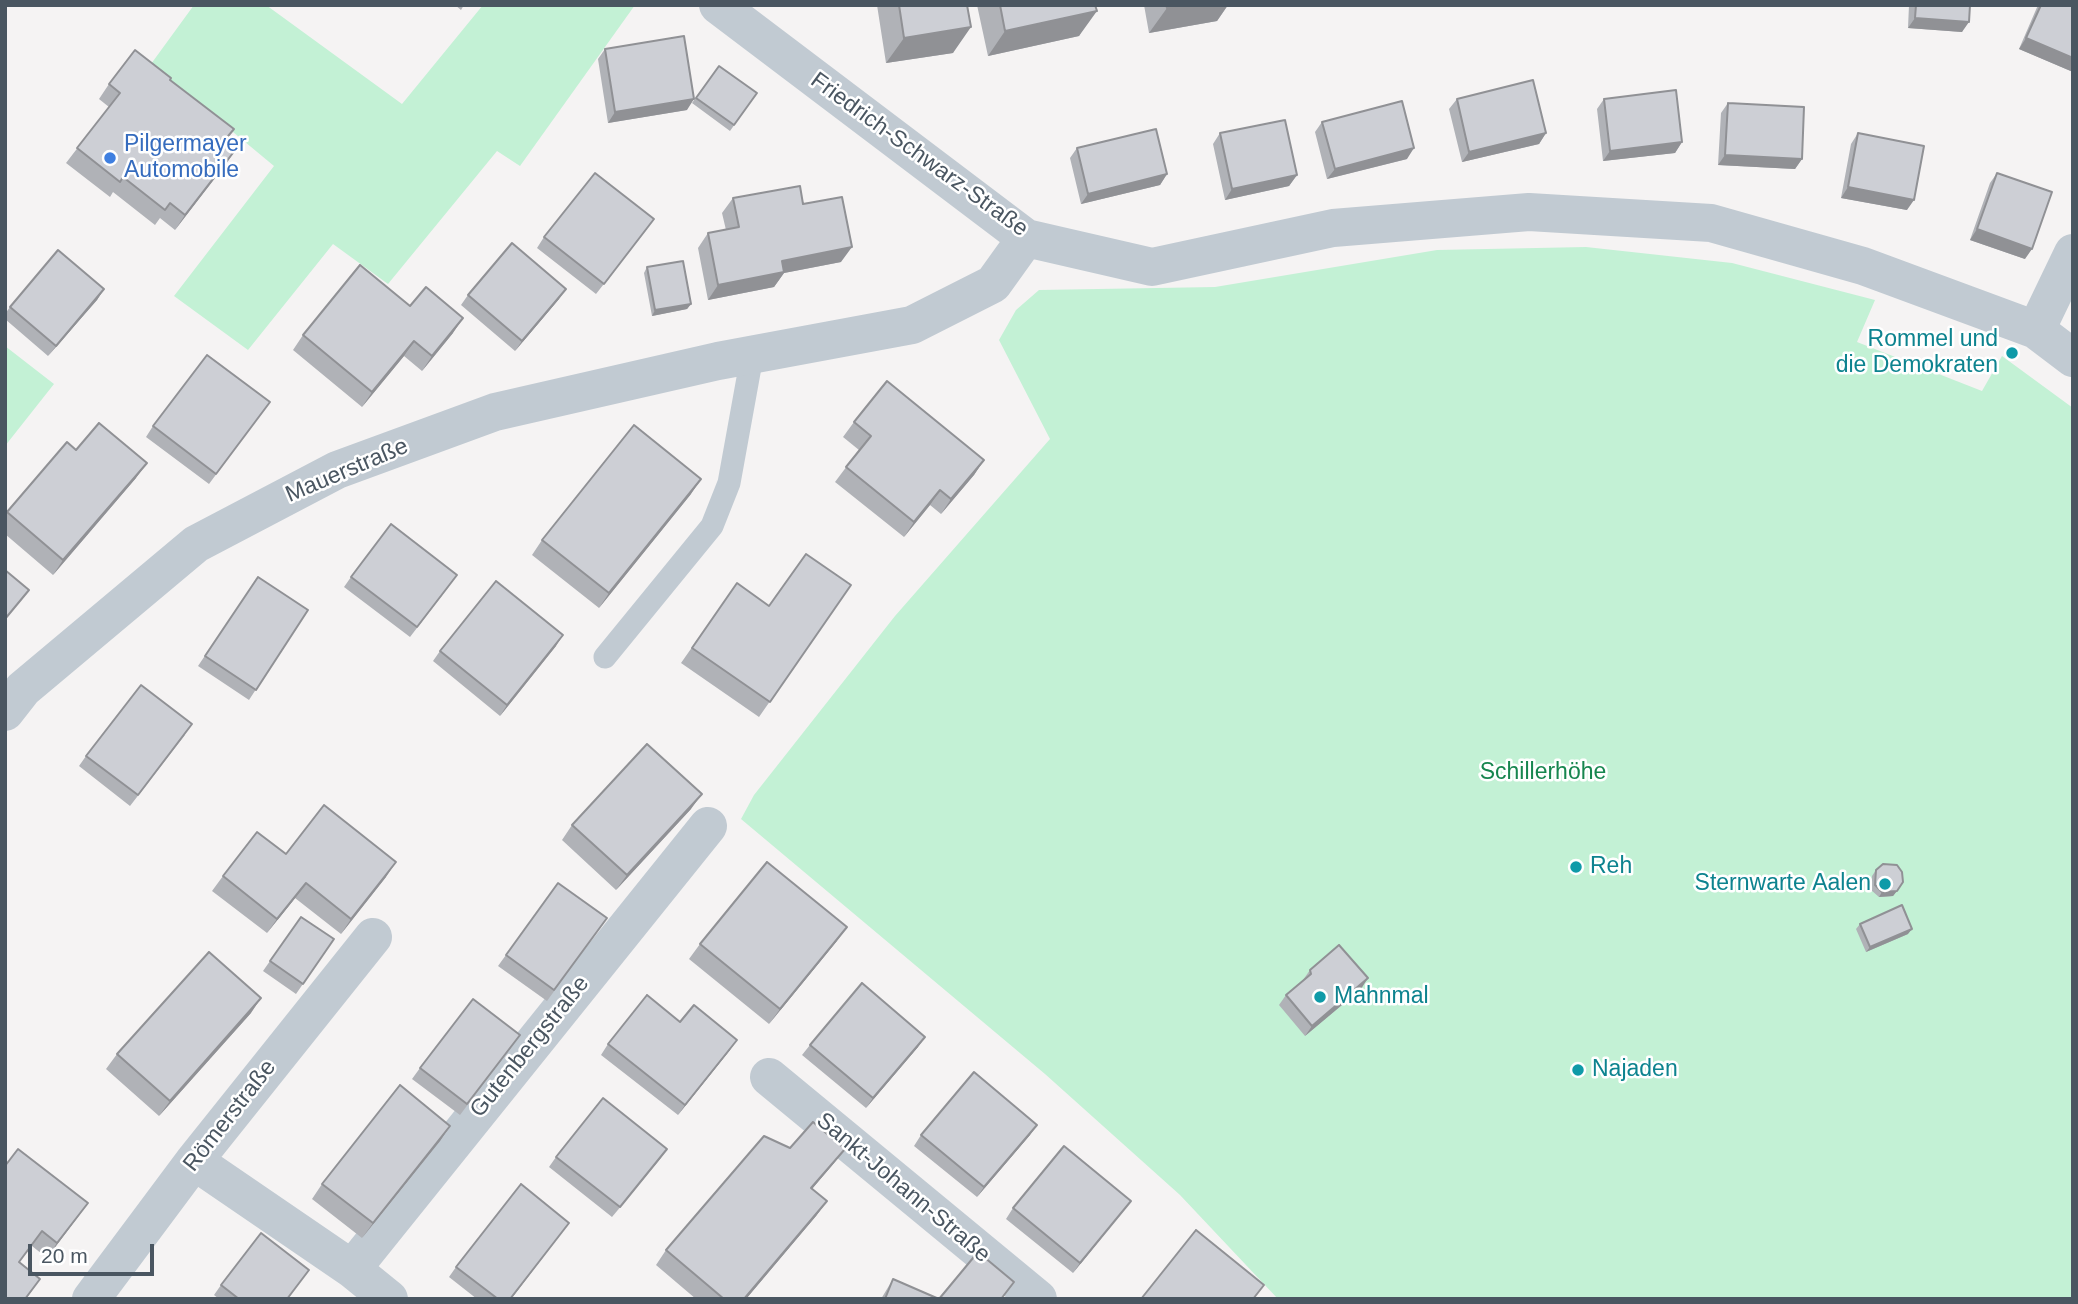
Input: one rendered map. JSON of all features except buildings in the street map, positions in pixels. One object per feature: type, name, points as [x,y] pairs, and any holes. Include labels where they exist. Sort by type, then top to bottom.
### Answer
[{"type":"street","name":"Friedrich-Schwarz-Straße","points":[[718,5],[1026,237],[1152,267],[1333,228],[1515,213],[1711,223],[1863,266],[2036,330],[2073,358]]},
{"type":"street","name":"Mauerstraße","points":[[5,712],[23,690],[196,544],[337,470],[495,412],[718,361],[912,325],[993,284],[1026,237]]},
{"type":"street","points":[[2036,330],[2073,253]]},
{"type":"street","name":"Gutenbergstraße","points":[[352,1269],[708,826]]},
{"type":"street","name":"Römerstraße","points":[[91,1299],[194,1161],[373,937]]},
{"type":"street","name":"Sankt-Johann-Straße","points":[[769,1077],[1038,1299]]},
{"type":"street","points":[[194,1161],[352,1269],[389,1299]]},
{"type":"lane","points":[[606,657],[712,526],[729,483],[752,356]]},
{"type":"green space","points":[[194,5],[266,5],[402,104],[483,5],[635,5],[520,166],[497,151],[388,284],[333,244],[248,350],[174,296],[274,166],[151,64]]},
{"type":"green space","name":"Schillerhöhe","points":[[1586,247],[1732,263],[1875,300],[1857,342],[1982,391],[2002,356],[2073,408],[2073,1299],[1278,1299],[1180,1195],[1045,1074],[741,819],[754,795],[895,616],[1050,439],[999,340],[1016,310],[1039,290],[1215,287],[1437,250]]},
{"type":"green space","points":[[5,346],[54,384],[5,446]]},
{"type":"place","name":"Pilgermayer Automobile","points":[[110,158]]},
{"type":"place","name":"Rommel und die Demokraten","points":[[2012,353]]},
{"type":"place","name":"Reh","points":[[1576,867]]},
{"type":"place","name":"Sternwarte Aalen","points":[[1885,884]]},
{"type":"place","name":"Mahnmal","points":[[1320,997]]},
{"type":"place","name":"Najaden","points":[[1578,1070]]}]
